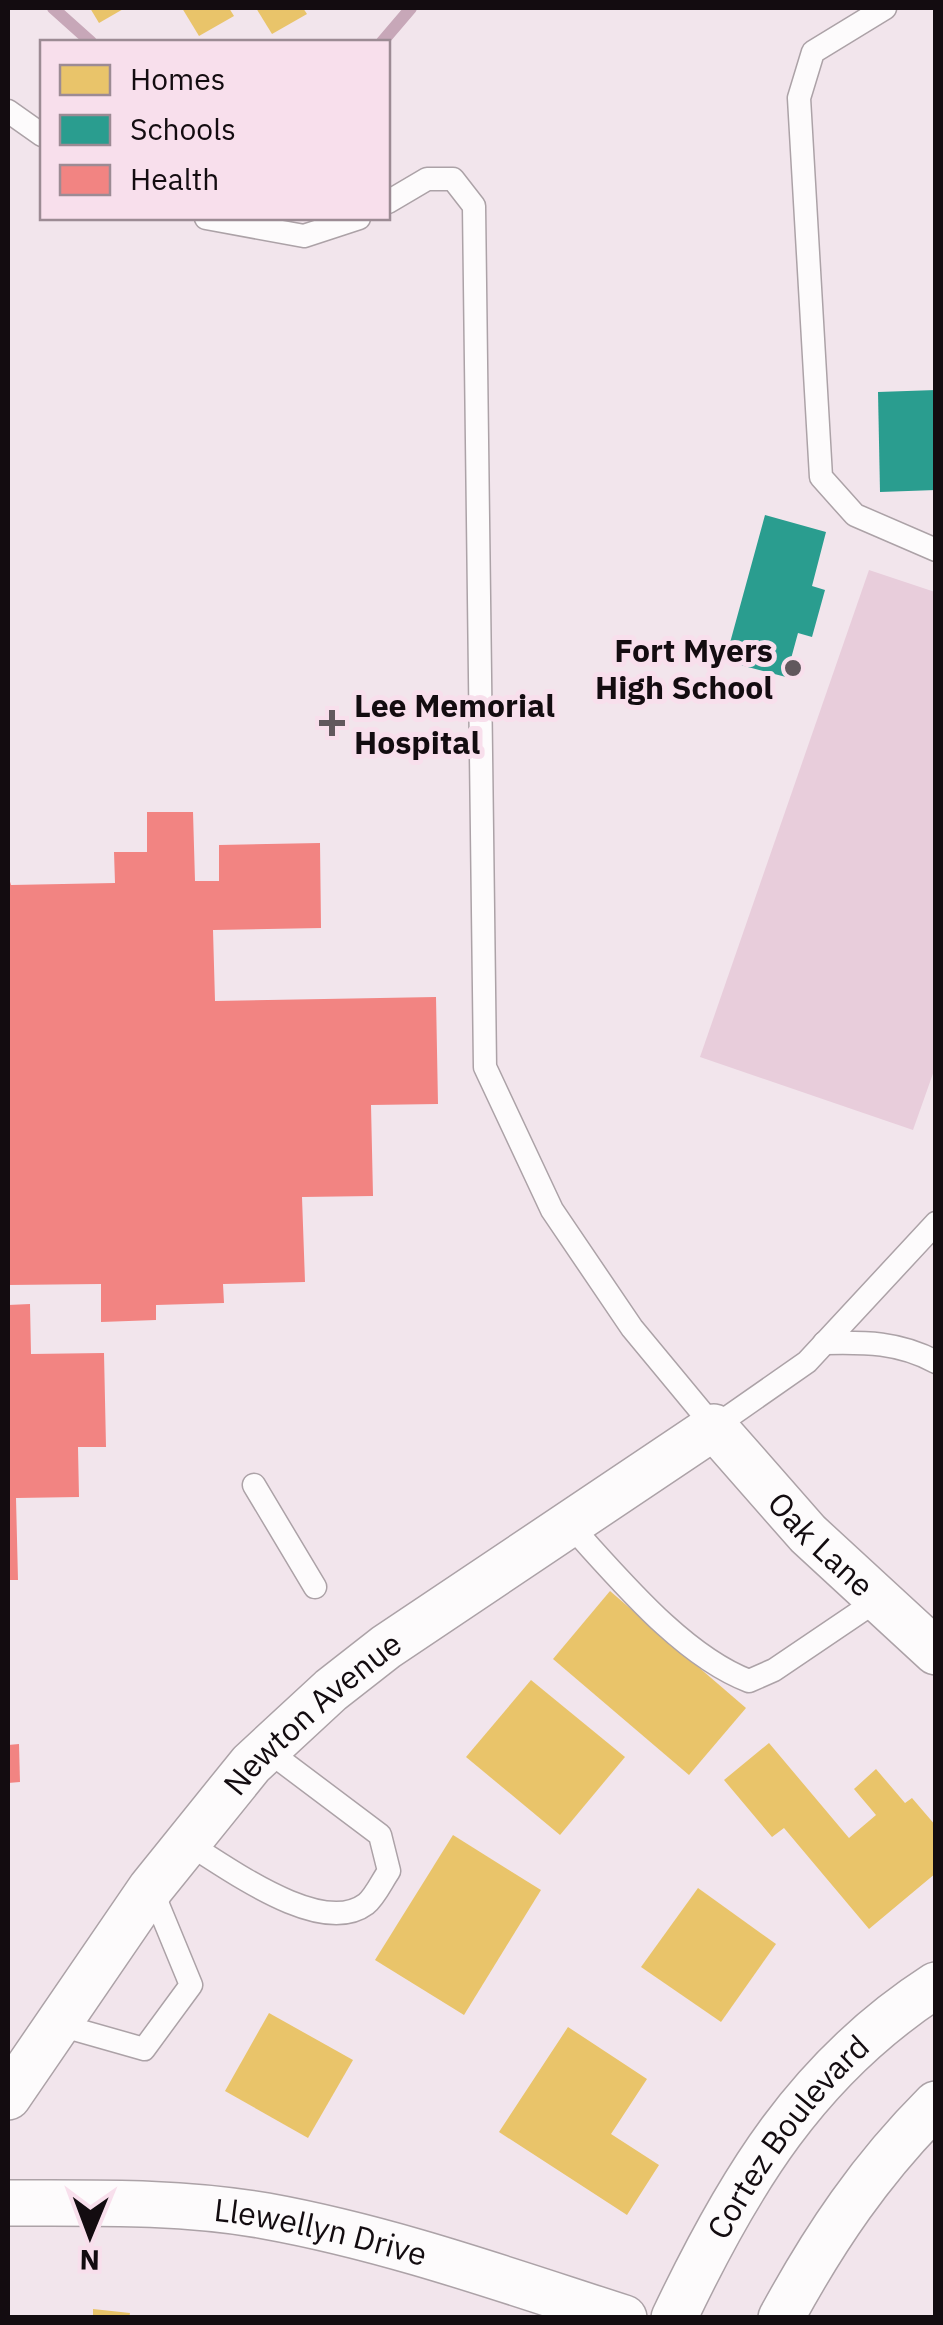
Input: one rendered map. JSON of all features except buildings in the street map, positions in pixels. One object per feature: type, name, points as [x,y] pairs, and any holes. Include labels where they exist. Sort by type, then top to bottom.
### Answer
[{"type":"street","name":"Newton Avenue","points":[[8,2097],[151,1888],[267,1750],[386,1647],[714,1426]]},
{"type":"street","name":"Oak Lane","points":[[714,1426],[808,1534],[876,1601],[936,1652]]},
{"type":"street","name":"Cortez Boulevard","points":[[674,2318],[721,2219],[766,2146],[841,2059],[936,1985]]},
{"type":"street","points":[[782,2318],[850,2200],[888,2152],[936,2104]]},
{"type":"street","name":"Llewellyn Drive","points":[[8,2203],[148,2204],[266,2216],[386,2242],[624,2318]]},
{"type":"lane","points":[[885,8],[813,52],[799,98],[821,477],[855,515],[936,550]]},
{"type":"lane","points":[[8,111],[40,135]]},
{"type":"lane","points":[[390,201],[428,179],[453,179],[474,206],[485,1068],[552,1210],[632,1328],[714,1426],[806,1362],[936,1223]]},
{"type":"lane","points":[[217,220],[304,236],[353,220]]},
{"type":"lane","points":[[824,1344],[870,1342],[911,1348],[936,1362]]},
{"type":"lane","points":[[254,1485],[315,1588]]},
{"type":"lane","points":[[569,1524],[622,1582],[716,1668],[749,1681],[774,1670],[876,1601]]},
{"type":"lane","points":[[186,1843],[286,1902],[343,1915],[368,1903],[389,1871],[380,1835],[267,1750]]},
{"type":"lane","points":[[56,2024],[144,2048],[192,1985],[151,1888]]},
{"type":"shaded area","points":[[869,570],[935,592],[936,1065],[913,1130],[700,1057]]},
{"type":"waterway","points":[[53,8],[89,40]]},
{"type":"waterway","points":[[384,40],[411,8]]},
{"type":"place","name":"Fort Myers High School","points":[[793,668]]},
{"type":"place","name":"Lee Memorial Hospital","points":[[332,723]]}]
